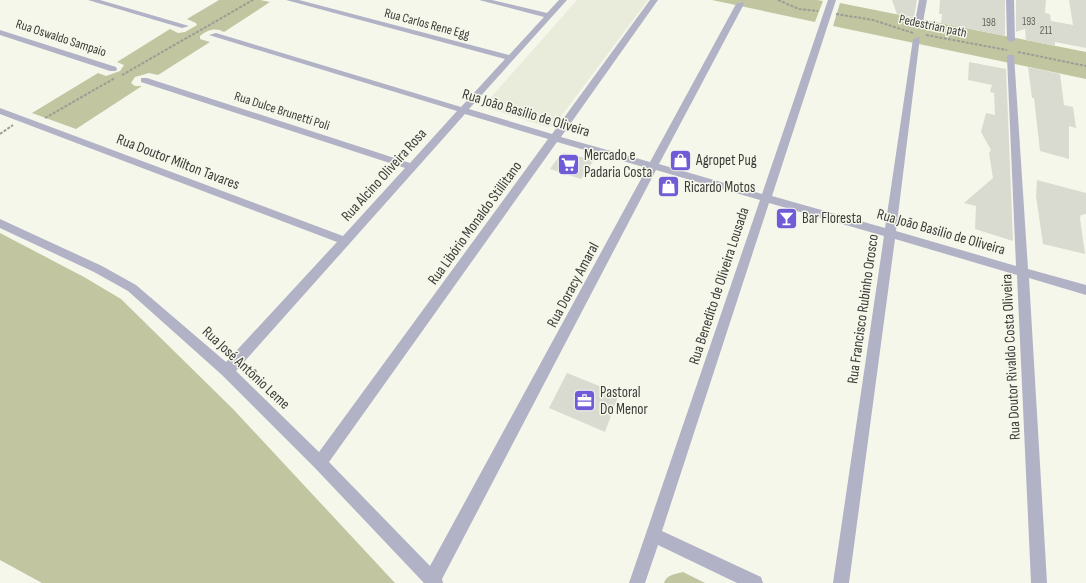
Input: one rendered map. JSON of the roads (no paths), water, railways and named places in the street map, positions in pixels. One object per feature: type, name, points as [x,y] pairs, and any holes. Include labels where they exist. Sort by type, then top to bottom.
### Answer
[{"type":"street","points":[[92,0],[185,26]]},
{"type":"street","name":"Rua Carlos Rene Egg","points":[[290,0],[511,58]]},
{"type":"street","points":[[483,0],[550,16]]},
{"type":"street","name":"Rua Alcino Oliveira Rosa","points":[[227,371],[564,0]]},
{"type":"street","name":"Rua Libório Monaldo Stillitano","points":[[320,463],[654,0]]},
{"type":"street","name":"Rua Benedito de Oliveira Lousada","points":[[637,583],[832,0]]},
{"type":"street","points":[[919,22],[923,0]]},
{"type":"street","points":[[1010,0],[1011,40]]},
{"type":"street","name":"Rua Doracy Amaral","points":[[433,582],[740,4]]},
{"type":"street","name":"Rua Oswaldo Sampaio","points":[[0,32],[113,69]]},
{"type":"street","name":"Rua João Basilio de Oliveira","points":[[212,35],[464,109],[555,138],[1086,290]]},
{"type":"street","name":"Rua Francisco Rubinho Orosco","points":[[841,583],[890,233],[920,36]]},
{"type":"street","name":"Rua Doutor Rivaldo Costa Oliveira","points":[[1013,53],[1039,583]]},
{"type":"street","name":"Rua Dulce Brunetti Poli","points":[[144,80],[412,167]]},
{"type":"street","name":"Rua Doutor Milton Tavares","points":[[0,111],[345,241]]},
{"type":"street","name":"Rua José Antônio Leme","points":[[0,223],[98,269],[132,288],[227,371],[320,463],[433,582]]},
{"type":"street","points":[[653,535],[755,583]]},
{"type":"place","name":"Agropet Pug","points":[[681,160]]},
{"type":"place","name":"Mercado e Padaria Costa","points":[[569,164]]},
{"type":"place","name":"Ricardo Motos","points":[[669,187]]},
{"type":"place","name":"Bar Floresta","points":[[787,218]]},
{"type":"place","name":"Pastoral Do Menor","points":[[584,401]]}]
